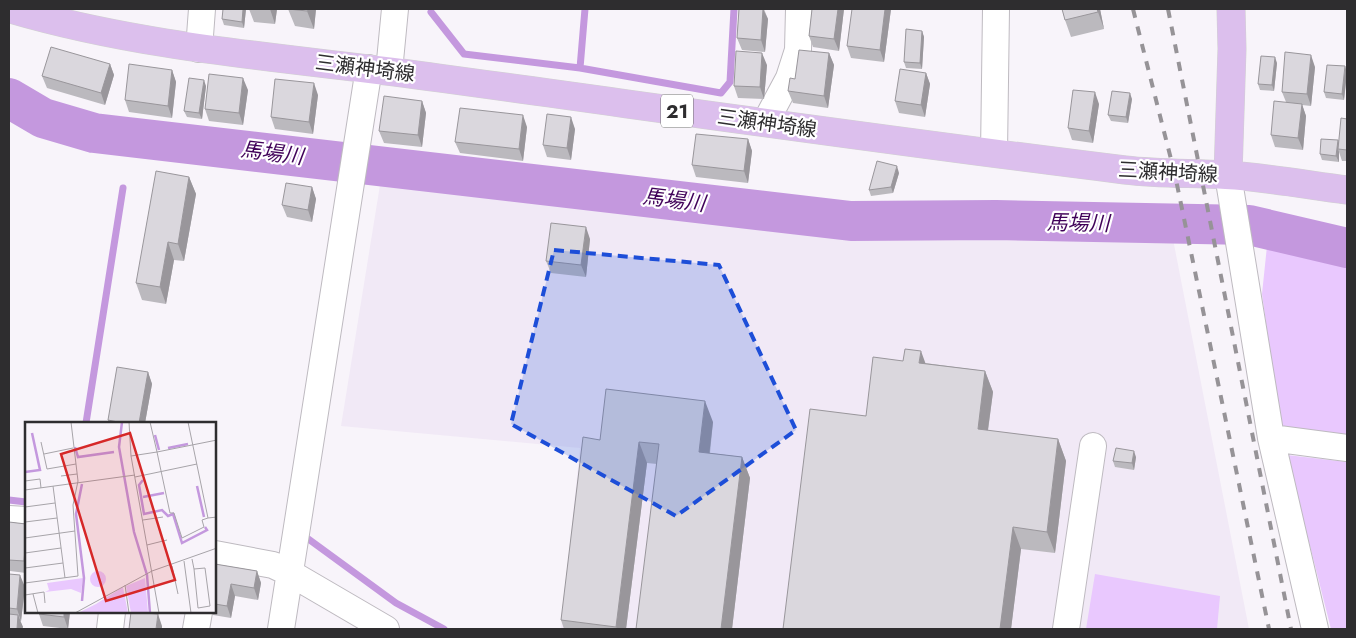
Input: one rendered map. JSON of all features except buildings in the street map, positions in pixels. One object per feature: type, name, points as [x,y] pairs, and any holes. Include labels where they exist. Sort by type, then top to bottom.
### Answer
[{"type":"main road","name":"三瀬神埼線","points":[[11,9],[128,37],[199,49],[379,70],[1130,171],[1175,175],[1228,175],[1347,190]]},
{"type":"main road","points":[[1228,175],[1232,50],[1231,9]]},
{"type":"street","points":[[199,49],[202,9]]},
{"type":"street","points":[[281,629],[358,140],[379,70],[394,9]]},
{"type":"street","points":[[765,123],[789,78],[798,50],[799,9]]},
{"type":"street","points":[[994,153],[996,9]]},
{"type":"street","points":[[1228,175],[1271,438],[1314,629]]},
{"type":"street","points":[[1271,438],[1347,448]]},
{"type":"street","points":[[1066,629],[1093,446]]},
{"type":"street","points":[[9,519],[25,520]]},
{"type":"street","points":[[216,554],[273,565],[386,629]]},
{"type":"street","points":[[110,629],[112,613]]},
{"type":"street","points":[[196,629],[199,613]]},
{"type":"highlighted area","points":[[554,250],[719,265],[796,430],[676,516],[511,424]]},
{"type":"shaded area","points":[[380,185],[878,240],[1172,234],[1249,629],[561,629],[580,448],[341,426]]},
{"type":"shaded area","points":[[1267,246],[1347,264],[1347,440],[1281,432],[1262,294]]},
{"type":"shaded area","points":[[1287,455],[1347,462],[1347,629],[1331,629]]},
{"type":"shaded area","points":[[1095,574],[1220,596],[1217,629],[1086,629]]},
{"type":"waterway","points":[[580,68],[585,9]]},
{"type":"waterway","points":[[431,12],[464,54],[580,68],[721,93],[730,82],[734,9]]},
{"type":"waterway","name":"馬場川","points":[[9,98],[43,118],[94,133],[851,221],[996,220],[1249,225],[1347,248]]},
{"type":"waterway","points":[[86,422],[123,188]]},
{"type":"waterway","points":[[9,500],[25,502]]},
{"type":"waterway","points":[[307,538],[396,603],[444,629]]},
{"type":"railway","points":[[1133,9],[1175,175],[1269,629]]},
{"type":"railway","points":[[1168,9],[1291,629]]}]
